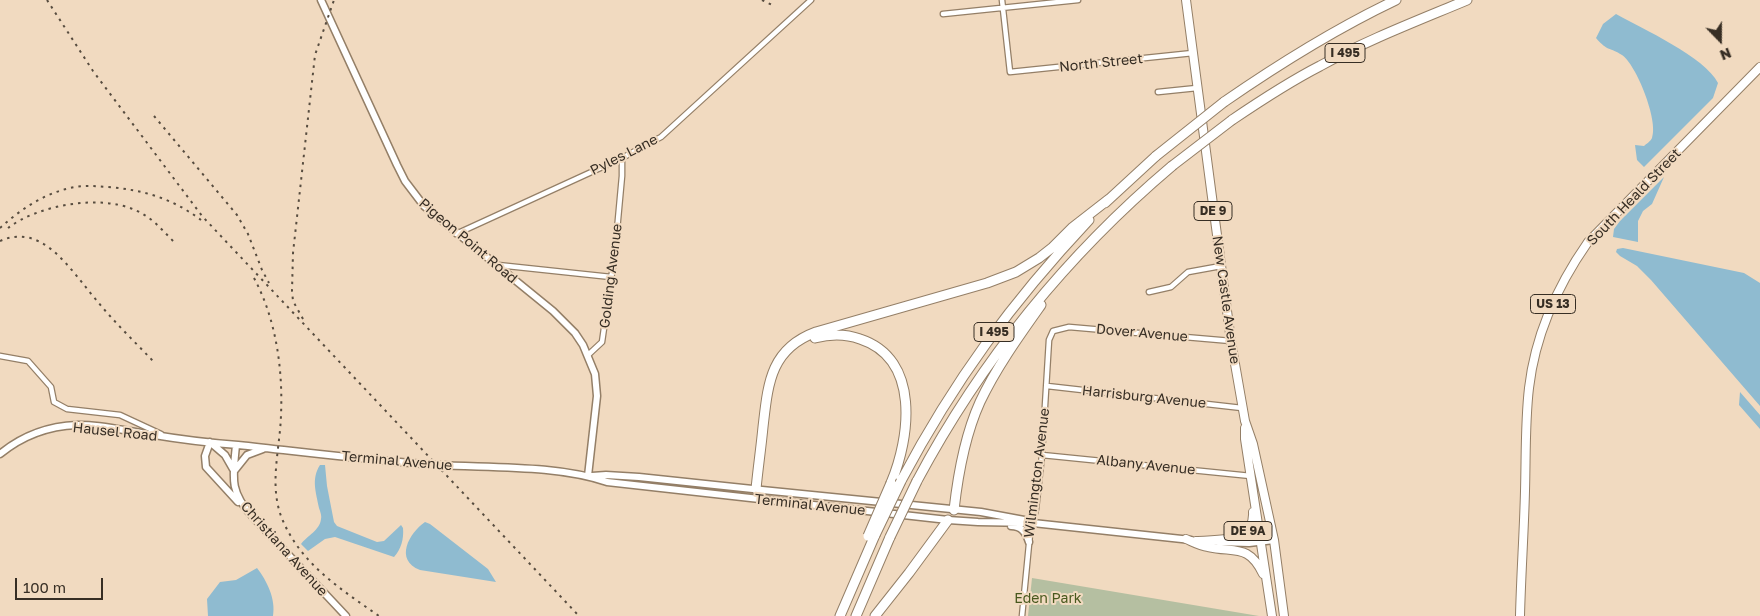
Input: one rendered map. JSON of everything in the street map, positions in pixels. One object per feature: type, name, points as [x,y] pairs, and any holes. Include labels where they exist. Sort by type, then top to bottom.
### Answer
[{"type":"highway","name":"I 495","points":[[840,616],[872,536],[921,443],[996,328],[1051,260],[1109,199],[1156,156],[1224,102],[1276,66],[1313,44],[1396,0]]},
{"type":"highway","name":"I 495","points":[[856,616],[890,537],[917,481],[964,401],[994,358],[1044,294],[1080,253],[1122,211],[1172,166],[1232,120],[1283,87],[1331,60],[1384,34],[1466,0]]},
{"type":"highway","points":[[759,489],[769,381],[777,362],[792,345],[806,336],[822,330],[1010,275],[1049,251],[1073,227],[1109,199]]},
{"type":"highway","points":[[954,510],[968,436],[979,404],[993,376],[1019,335],[1080,253]]},
{"type":"highway","points":[[759,489],[772,393],[779,371],[789,356],[804,344],[820,337],[832,335],[856,338],[873,345],[892,363],[900,379],[905,398],[906,425],[901,454],[872,536]]},
{"type":"highway","points":[[875,616],[948,520]]},
{"type":"main road","name":"Pigeon Point Road","points":[[321,0],[405,181],[424,206],[566,323],[575,333],[588,355]]},
{"type":"main road","name":"New Castle Avenue","points":[[1186,0],[1231,341],[1242,408],[1253,444],[1274,540],[1284,616]]},
{"type":"main road","name":"South Heald Street","points":[[1520,616],[1529,387],[1535,353],[1558,291],[1588,242],[1760,67]]},
{"type":"main road","points":[[588,355],[595,374],[597,396],[588,476]]},
{"type":"main road","name":"New Castle Avenue","points":[[1245,421],[1245,439],[1272,616]]},
{"type":"main road","name":"Hausel Road","points":[[0,454],[17,441],[33,434],[77,425],[236,445]]},
{"type":"main road","points":[[244,507],[206,467],[204,456],[210,442],[225,455],[234,471],[247,455],[266,448]]},
{"type":"main road","name":"Terminal Avenue","points":[[236,445],[436,465],[518,468],[588,476],[639,477],[991,514],[1033,523]]},
{"type":"main road","name":"Christiana Avenue","points":[[236,445],[235,490],[244,507],[346,616]]},
{"type":"main road","name":"Terminal Avenue","points":[[588,476],[606,482],[948,520],[1033,523],[1238,543],[1274,540]]},
{"type":"main road","name":"DE 9A","points":[[1196,540],[1239,537],[1250,530],[1254,519],[1251,478]]},
{"type":"main road","points":[[757,500],[759,489]]},
{"type":"main road","points":[[948,520],[954,510]]},
{"type":"main road","points":[[978,522],[1016,526],[1026,533],[1029,542]]},
{"type":"main road","points":[[1186,539],[1206,547],[1239,551],[1249,555],[1258,564],[1266,581]]},
{"type":"street","name":"Pyles Lane","points":[[456,234],[622,158],[661,136],[811,0]]},
{"type":"street","points":[[1002,0],[1003,8]]},
{"type":"street","points":[[943,14],[1078,0]]},
{"type":"street","name":"North Street","points":[[1003,8],[1010,72],[1192,53]]},
{"type":"street","points":[[1158,92],[1197,88]]},
{"type":"street","name":"Golding Avenue","points":[[588,355],[602,342],[622,176],[622,158]]},
{"type":"street","points":[[496,265],[611,277]]},
{"type":"street","points":[[1149,292],[1171,287],[1188,272],[1220,266]]},
{"type":"street","name":"Dover Avenue","points":[[1053,331],[1068,327],[1231,341]]},
{"type":"street","name":"Wilmington Avenue","points":[[1022,616],[1029,542],[1036,510],[1042,455],[1049,340],[1053,331]]},
{"type":"street","points":[[0,356],[28,361],[51,387],[54,402],[67,410],[120,415],[169,438]]},
{"type":"street","name":"Harrisburg Avenue","points":[[1047,386],[1242,408]]},
{"type":"street","name":"Albany Avenue","points":[[1042,455],[1251,478]]},
{"type":"green space","name":"Eden Park","points":[[1032,578],[1259,616],[1028,616]]},
{"type":"water","points":[[1616,14],[1687,54],[1711,73],[1718,83],[1713,98],[1644,167],[1637,160],[1635,145],[1644,146],[1652,138],[1652,119],[1645,94],[1628,60],[1603,45],[1596,38],[1603,24]]},
{"type":"water","points":[[1664,177],[1652,204],[1643,211],[1638,221],[1638,242],[1613,237],[1614,229],[1620,221]]},
{"type":"water","points":[[1623,248],[1744,273],[1760,283],[1760,406],[1651,280],[1637,266],[1616,252],[1617,249]]},
{"type":"water","points":[[1740,392],[1760,415],[1760,429],[1739,405]]},
{"type":"water","points":[[320,465],[325,465],[334,522],[337,526],[377,542],[384,541],[401,525],[403,536],[400,547],[394,557],[335,537],[325,539],[308,551],[301,544],[316,530],[320,523],[321,516],[315,481]]},
{"type":"water","points":[[425,522],[488,569],[496,582],[420,570],[412,566],[406,553],[407,546],[414,533]]},
{"type":"water","points":[[257,568],[270,590],[274,610],[273,616],[208,616],[207,599],[220,582],[236,580]]},
{"type":"railway","points":[[47,0],[93,71],[202,216],[579,616]]},
{"type":"railway","points":[[303,319],[293,301],[293,253],[315,55],[334,0]]},
{"type":"railway","points":[[762,0],[772,5]]},
{"type":"railway","points":[[154,116],[237,215],[248,234],[269,283]]},
{"type":"railway","points":[[0,228],[24,209],[50,194],[84,186],[121,188],[157,196],[179,206],[201,220]]},
{"type":"railway","points":[[8,228],[36,213],[52,208],[70,204],[105,203],[121,205],[147,216],[176,244]]},
{"type":"railway","points":[[0,241],[15,237],[25,237],[40,242],[56,253],[111,317],[153,361]]},
{"type":"railway","points":[[254,278],[268,310],[279,362],[281,415],[276,468],[276,495],[283,521],[291,537],[312,564],[337,586],[379,616]]}]
